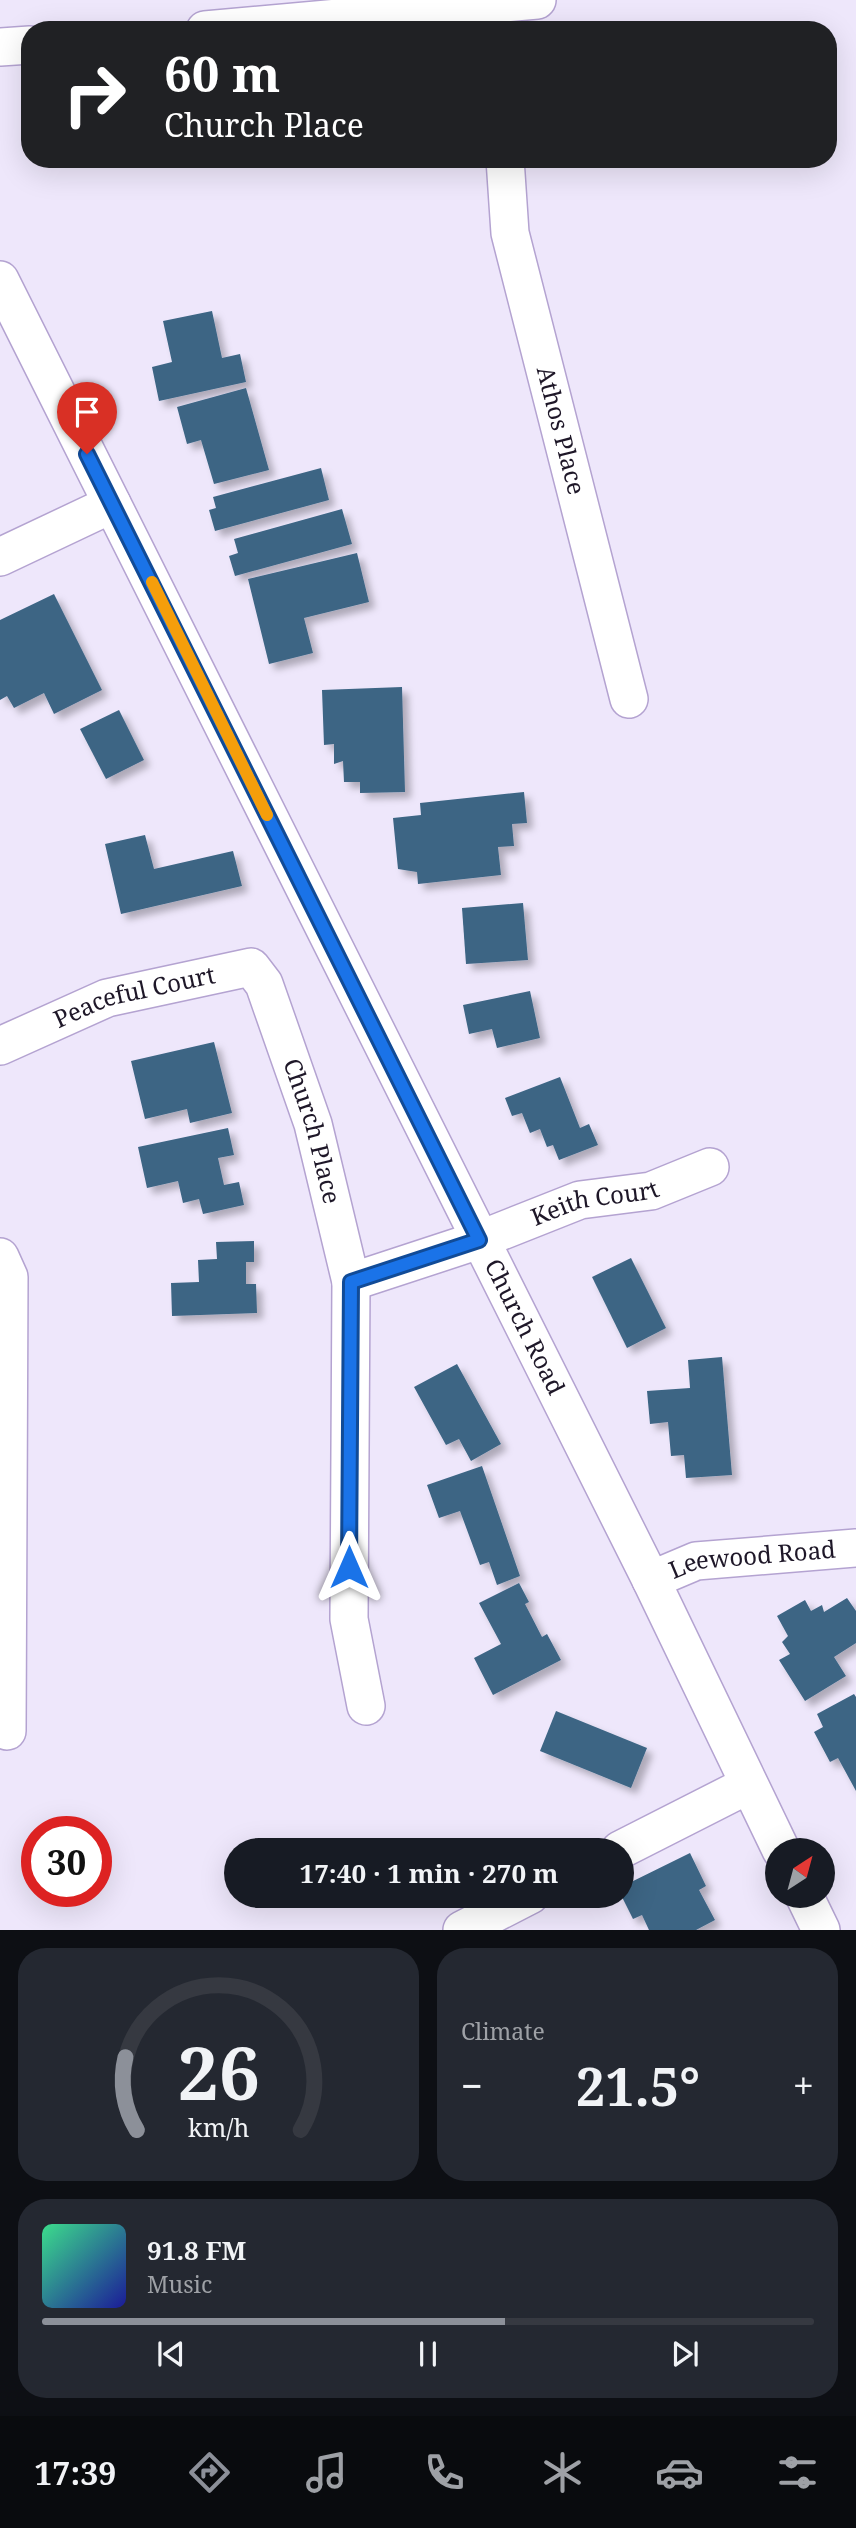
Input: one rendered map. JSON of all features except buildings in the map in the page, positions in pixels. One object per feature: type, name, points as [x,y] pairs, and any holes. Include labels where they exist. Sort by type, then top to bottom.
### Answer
[{"type":"street","points":[[227,19],[496,17],[537,0]]},
{"type":"street","points":[[0,47],[21,46]]},
{"type":"street","name":"Athos Place","points":[[506,168],[510,233],[629,699]]},
{"type":"street","name":"Church Road","points":[[0,280],[651,1580],[775,1838]]},
{"type":"street","points":[[0,557],[112,503]]},
{"type":"street","name":"Peaceful Court","points":[[0,1046],[107,998],[174,982],[251,967],[264,984]]},
{"type":"street","name":"Church Place","points":[[264,984],[313,1124],[351,1282],[349,1619],[366,1706]]},
{"type":"street","name":"Keith Court","points":[[479,1240],[580,1200],[651,1191],[710,1167]]},
{"type":"street","points":[[351,1282],[479,1240]]},
{"type":"street","points":[[0,1257],[9,1277],[7,1731]]},
{"type":"street","name":"Leewood Road","points":[[651,1580],[696,1561],[856,1548]]},
{"type":"street","points":[[634,1843],[748,1785]]},
{"type":"street","points":[[462,1930],[505,1908]]},
{"type":"street","points":[[810,1908],[821,1930]]},
{"type":"slow traffic","points":[[152,582],[267,815]]},
{"type":"route","points":[[87,454],[479,1240],[351,1282],[349,1567]]}]
